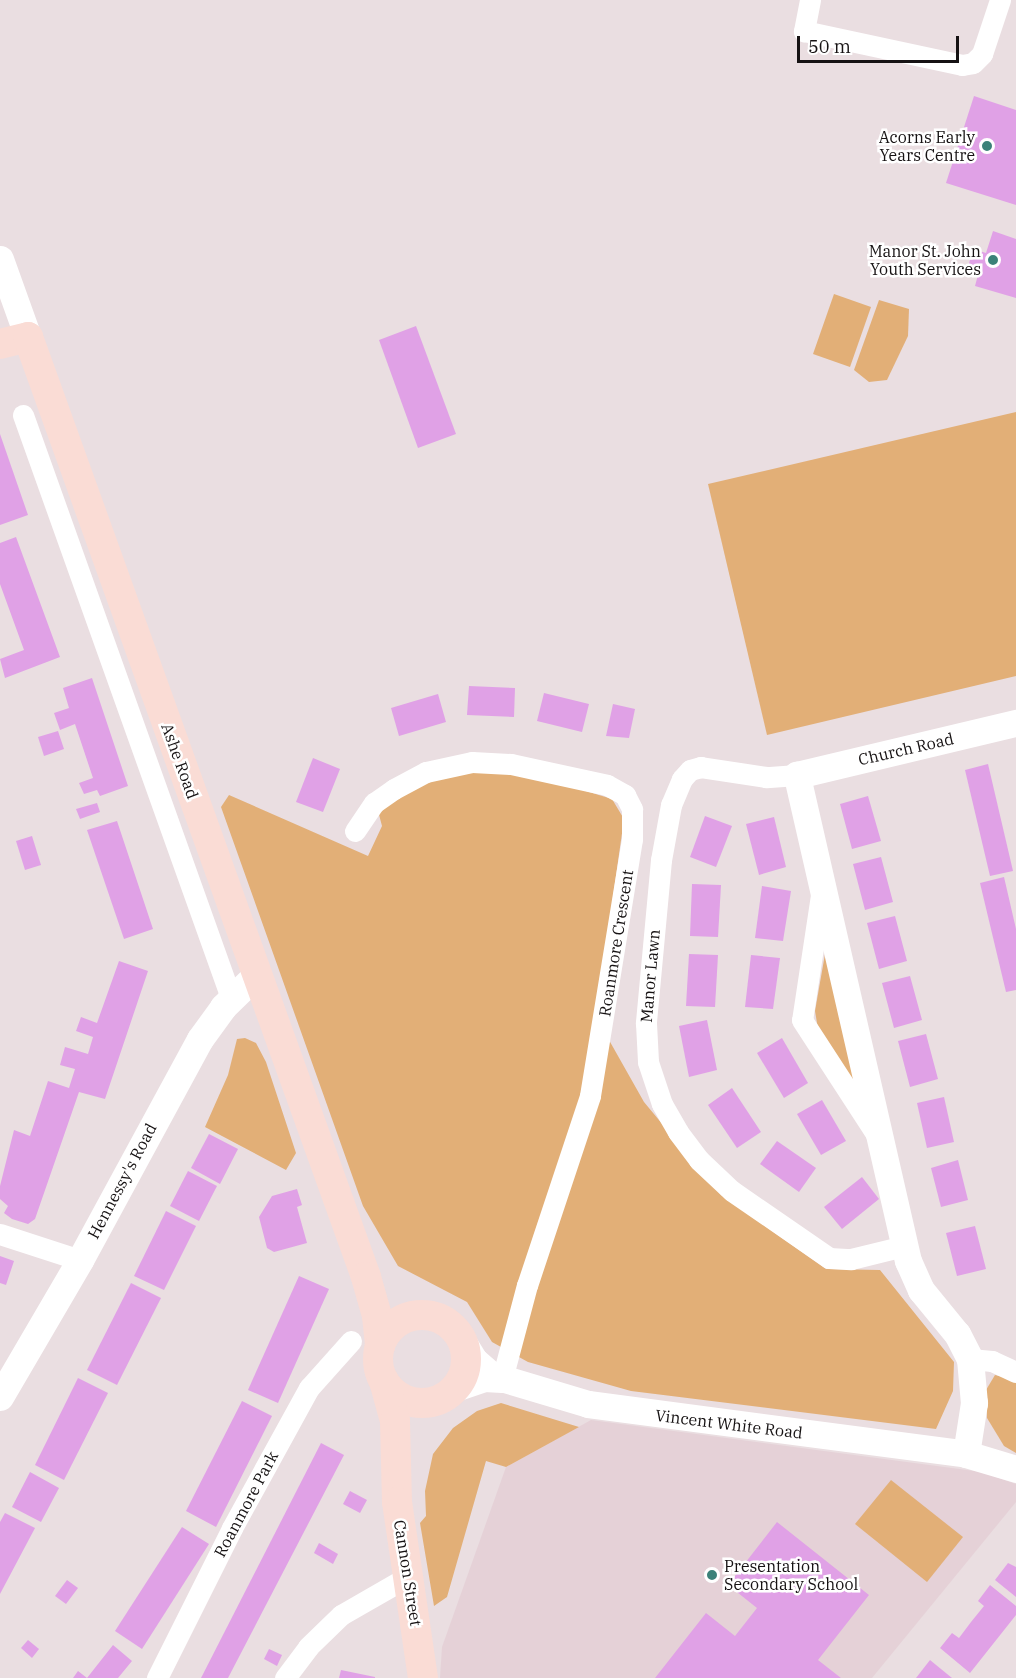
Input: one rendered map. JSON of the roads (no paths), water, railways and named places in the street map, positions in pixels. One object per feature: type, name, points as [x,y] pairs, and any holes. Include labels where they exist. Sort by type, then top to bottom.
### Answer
[{"type":"main road","name":"Ashe Road","points":[[14,340],[85,497],[361,1262],[375,1304],[380,1346]]},
{"type":"main road","name":"Ashe Road","points":[[361,1262],[395,1303],[428,1316]]},
{"type":"main road","points":[[428,1316],[444,1321],[461,1339],[466,1364],[448,1393],[423,1403],[405,1400],[384,1381],[378,1364],[380,1346],[395,1324],[410,1317],[428,1316]]},
{"type":"main road","name":"Cannon Street","points":[[384,1381],[395,1421],[397,1502],[423,1678]]},
{"type":"main road","name":"Cannon Street","points":[[396,1468],[412,1430],[448,1393]]},
{"type":"street","points":[[810,0],[804,31],[962,65],[973,63],[982,54],[1000,0]]},
{"type":"street","name":"Ashe Road","points":[[0,260],[14,340]]},
{"type":"street","points":[[23,415],[231,999]]},
{"type":"street","points":[[57,508],[85,497]]},
{"type":"street","points":[[118,679],[143,660]]},
{"type":"street","name":"Church Road","points":[[797,775],[1016,723]]},
{"type":"street","name":"Roanmore Crescent","points":[[355,831],[374,803],[394,789],[426,772],[472,762],[511,764],[607,785],[625,795],[632,809],[632,839],[590,1096],[527,1286],[502,1379]]},
{"type":"street","name":"Manor Lawn","points":[[797,775],[766,777],[701,767],[690,770],[682,779],[672,805],[661,860],[646,1023],[648,1062],[662,1104],[678,1132],[699,1161],[732,1191],[829,1258],[851,1259],[904,1246]]},
{"type":"street","points":[[797,775],[904,1246],[921,1290],[957,1334],[970,1359],[974,1403],[966,1454]]},
{"type":"street","points":[[822,890],[802,1020],[879,1140]]},
{"type":"street","name":"Hennessy's Road","points":[[0,1397],[80,1260],[192,1052],[231,999],[256,975]]},
{"type":"street","points":[[0,1234],[80,1260]]},
{"type":"street","name":"Vincent White Road","points":[[461,1339],[478,1365],[502,1379],[629,1412],[966,1454],[1016,1469]]},
{"type":"street","name":"Roanmore Park","points":[[157,1678],[232,1528],[309,1388],[351,1341]]},
{"type":"street","points":[[970,1359],[992,1361],[1016,1372]]},
{"type":"street","points":[[448,1393],[484,1378],[502,1379]]},
{"type":"street","points":[[285,1678],[308,1647],[341,1616],[409,1576]]},
{"type":"place","name":"Acorns Early Years Centre","points":[[987,146]]},
{"type":"place","name":"Manor St. John Youth Services","points":[[993,260]]},
{"type":"place","name":"Presentation Secondary School","points":[[712,1575]]}]
